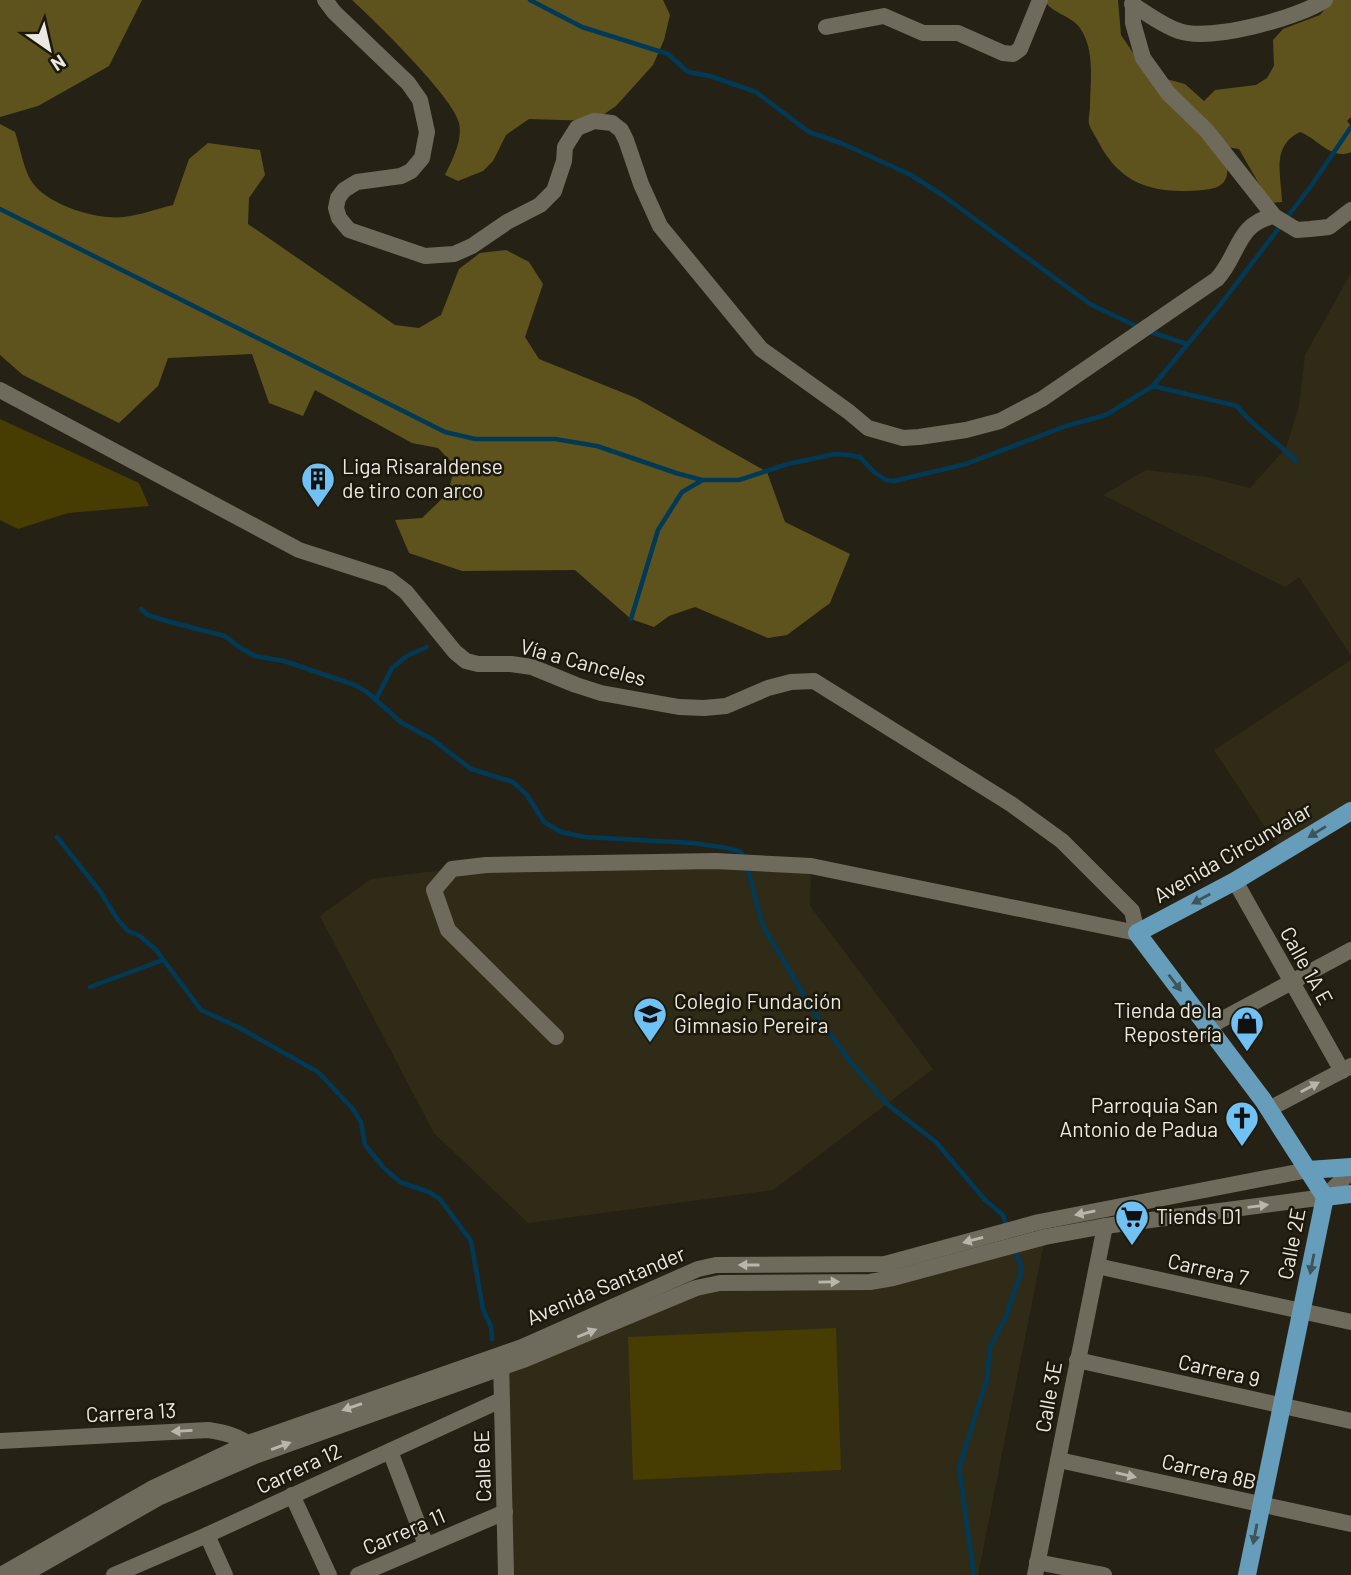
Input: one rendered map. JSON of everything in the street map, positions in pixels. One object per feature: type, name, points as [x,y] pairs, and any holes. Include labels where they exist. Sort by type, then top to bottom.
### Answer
[{"type":"main road","name":"Avenida Circunvalar","points":[[1138,933],[1235,881],[1351,811]]},
{"type":"main road","name":"Calle 2E","points":[[1138,933],[1269,1109],[1325,1197],[1247,1575]]},
{"type":"main road","name":"Avenida Santander","points":[[1308,1170],[1351,1169]]},
{"type":"main road","name":"Avenida Santander","points":[[1325,1197],[1351,1194]]},
{"type":"street","points":[[325,0],[334,12],[408,83],[424,110],[427,132],[422,158],[411,171],[401,176],[357,182],[344,190],[338,198],[336,208],[339,218],[349,230],[425,256],[454,254],[540,205],[554,191],[564,161],[565,147],[578,128],[594,121],[612,123],[621,130],[626,140],[641,184],[660,226],[761,349],[868,428],[903,438],[966,430],[1000,421],[1042,399],[1217,279],[1228,268],[1240,238],[1248,228],[1262,218],[1274,216]]},
{"type":"street","points":[[826,27],[884,16],[923,33],[958,33],[1003,53],[1013,54],[1020,49],[1040,0]]},
{"type":"street","points":[[1132,2],[1179,32],[1212,33],[1280,20],[1325,0]]},
{"type":"street","points":[[1132,2],[1133,23],[1143,58],[1168,93],[1208,131],[1274,216],[1297,230],[1310,229],[1329,226],[1351,210]]},
{"type":"street","name":"Vía a Canceles","points":[[0,390],[299,550],[389,579],[406,592],[455,652],[466,661],[532,667],[601,693],[704,709],[726,706],[768,688],[791,682],[814,681],[1011,804],[1062,841],[1132,911],[1138,933]]},
{"type":"street","points":[[556,1037],[447,930],[434,890],[452,869],[486,865],[715,861],[811,866],[1138,933]]},
{"type":"street","name":"Calle 1A E","points":[[1235,881],[1290,981],[1346,1068]]},
{"type":"street","points":[[1208,1027],[1351,950]]},
{"type":"street","points":[[1269,1109],[1346,1068]]},
{"type":"street","points":[[1325,1197],[1351,1169]]},
{"type":"street","name":"Avenida Santander","points":[[501,1361],[698,1269],[716,1265],[885,1264],[1039,1222],[1308,1170]]},
{"type":"street","name":"Avenida Santander","points":[[1,1575],[153,1488],[696,1288],[720,1283],[870,1282],[894,1278],[1045,1237],[1105,1226],[1325,1197]]},
{"type":"street","name":"Calle 3E","points":[[1036,1568],[1105,1226]]},
{"type":"street","name":"Carrera 7","points":[[1097,1266],[1351,1322]]},
{"type":"street","name":"Carrera 9","points":[[1077,1360],[1351,1421]]},
{"type":"street","name":"Calle 6E","points":[[501,1361],[506,1575]]},
{"type":"street","name":"Carrera 12","points":[[118,1574],[501,1400]]},
{"type":"street","name":"Carrera 13","points":[[0,1441],[208,1430],[222,1432],[251,1450]]},
{"type":"street","name":"Avenida Santander","points":[[23,1575],[158,1498],[251,1450]]},
{"type":"street","points":[[390,1451],[426,1545]]},
{"type":"street","name":"Carrera 8B","points":[[1059,1460],[1351,1524]]},
{"type":"street","points":[[292,1494],[328,1575]]},
{"type":"street","name":"Carrera 11","points":[[358,1575],[505,1512]]},
{"type":"street","points":[[207,1535],[225,1575]]},
{"type":"street","points":[[1036,1568],[1104,1575]]},
{"type":"shaded area","points":[[0,0],[142,0],[109,66],[38,106],[0,117]]},
{"type":"shaded area","points":[[352,0],[663,0],[670,15],[664,40],[653,65],[616,106],[594,121],[529,119],[506,135],[493,161],[483,171],[458,181],[445,175],[456,150],[460,130],[454,111],[429,78]]},
{"type":"shaded area","points":[[1047,0],[1118,0],[1121,35],[1138,60],[1159,77],[1185,84],[1204,101],[1215,90],[1256,85],[1267,78],[1274,66],[1273,40],[1283,29],[1320,15],[1333,0],[1351,0],[1351,117],[1347,121],[1351,126],[1351,152],[1337,154],[1300,132],[1291,138],[1281,153],[1282,202],[1270,203],[1239,149],[1227,147],[1227,176],[1220,185],[1213,188],[1171,191],[1130,178],[1108,158],[1089,124],[1090,60],[1083,33],[1076,23],[1047,4]]},
{"type":"shaded area","points":[[0,124],[15,132],[23,162],[37,188],[72,209],[100,216],[124,217],[173,205],[189,159],[208,143],[260,150],[265,175],[249,198],[248,224],[395,325],[419,328],[441,315],[459,269],[480,253],[506,250],[529,262],[543,284],[525,337],[539,359],[636,398],[767,472],[785,522],[850,554],[830,603],[787,635],[768,638],[695,607],[669,616],[654,627],[631,619],[575,570],[462,571],[409,553],[395,520],[422,518],[448,493],[455,466],[438,448],[412,443],[315,390],[303,416],[269,403],[252,354],[168,358],[158,386],[119,423],[23,375],[0,355]]},
{"type":"shaded area","points":[[1351,273],[1351,656],[1299,577],[1285,587],[1103,495],[1146,470],[1207,477],[1250,488],[1286,448],[1299,406],[1305,355]]},
{"type":"shaded area","points":[[0,419],[139,483],[149,506],[68,513],[18,529],[0,520]]},
{"type":"shaded area","points":[[1351,660],[1351,811],[1282,853],[1214,750]]},
{"type":"shaded area","name":"Colegio Fundación Gimnasio Pereira","points":[[811,866],[810,906],[933,1069],[773,1190],[528,1223],[434,1133],[320,916],[371,879],[452,869]]},
{"type":"shaded area","points":[[1045,1237],[978,1575],[506,1575],[501,1368],[696,1288],[870,1282]]},
{"type":"shaded area","points":[[836,1328],[841,1470],[633,1480],[628,1337]]},
{"type":"waterway","points":[[530,0],[582,27],[668,54],[688,72],[710,76],[756,92],[809,132],[841,143],[911,175],[941,194],[1090,304],[1140,328]]},
{"type":"waterway","points":[[0,209],[445,432],[475,439],[555,439],[597,446],[702,480],[739,480],[788,464],[835,454],[849,455],[860,457],[874,472],[886,480],[894,481],[966,464],[1066,426],[1106,415],[1153,386],[1220,305],[1311,186],[1351,127]]},
{"type":"waterway","points":[[1148,331],[1187,344]]},
{"type":"waterway","points":[[1153,386],[1237,406],[1296,461]]},
{"type":"waterway","points":[[631,619],[658,530],[682,492],[701,481]]},
{"type":"waterway","points":[[141,609],[148,615],[225,636],[255,656],[284,661],[355,685],[367,692],[402,723],[432,739],[471,769],[513,782],[527,795],[544,822],[561,832],[585,837],[693,843],[741,852],[744,858]]},
{"type":"waterway","points":[[376,699],[392,668],[407,656],[427,647]]},
{"type":"waterway","points":[[57,837],[99,890],[118,920],[128,931],[140,936],[156,950],[201,1010],[238,1027],[318,1072],[353,1109],[361,1122],[365,1145],[384,1168],[400,1182],[429,1192],[440,1199],[471,1241],[483,1309],[491,1327],[492,1339]]},
{"type":"waterway","points":[[747,867],[763,926],[815,1014],[887,1104],[936,1142],[985,1200],[1003,1215],[1007,1228]]},
{"type":"waterway","points":[[90,987],[163,960]]},
{"type":"waterway","points":[[974,1575],[959,1468],[987,1379],[990,1348],[1006,1317],[1022,1269],[1015,1249]]},
{"type":"place","name":"Liga Risaraldense de tiro con arco","points":[[318,509]]},
{"type":"place","name":"Colegio Fundación Gimnasio Pereira","points":[[650,1044]]},
{"type":"place","name":"Tienda de la Repostería","points":[[1247,1053]]},
{"type":"place","name":"Parroquia San Antonio de Padua","points":[[1242,1148]]},
{"type":"place","name":"Tiends D1","points":[[1132,1247]]}]
